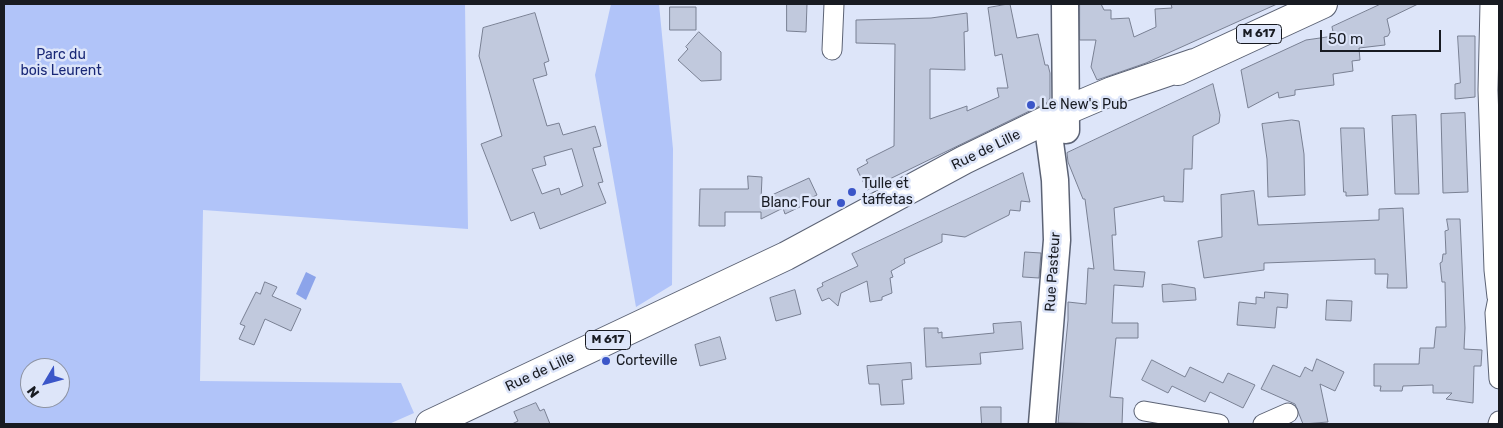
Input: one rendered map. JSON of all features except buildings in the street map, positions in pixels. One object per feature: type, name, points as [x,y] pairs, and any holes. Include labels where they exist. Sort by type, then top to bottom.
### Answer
[{"type":"main road","name":"Rue Pasteur","points":[[1042,424],[1057,240],[1055,180],[1057,125],[1066,4]]},
{"type":"main road","name":"Rue de Lille","points":[[430,424],[786,256],[918,203],[1057,125],[1112,91],[1194,63],[1323,4]]},
{"type":"street","points":[[832,50],[834,4]]},
{"type":"street","points":[[1490,4],[1488,90],[1494,260],[1498,295],[1495,312],[1499,379]]},
{"type":"street","points":[[1144,411],[1219,424]]},
{"type":"street","points":[[1263,424],[1288,413]]},
{"type":"green space","name":"Parc du bois Leurent","points":[[4,4],[465,4],[468,229],[203,210],[200,381],[401,383],[414,413],[389,424],[4,424]]},
{"type":"green space","points":[[611,4],[659,4],[673,149],[672,285],[636,307],[595,75]]},
{"type":"shaded area","points":[[306,272],[316,277],[306,300],[296,294]]},
{"type":"place","name":"Le New's Pub","points":[[1031,105]]},
{"type":"place","name":"Tulle et taffetas","points":[[852,192]]},
{"type":"place","name":"Blanc Four","points":[[841,203]]},
{"type":"place","name":"Corteville","points":[[606,361]]}]
